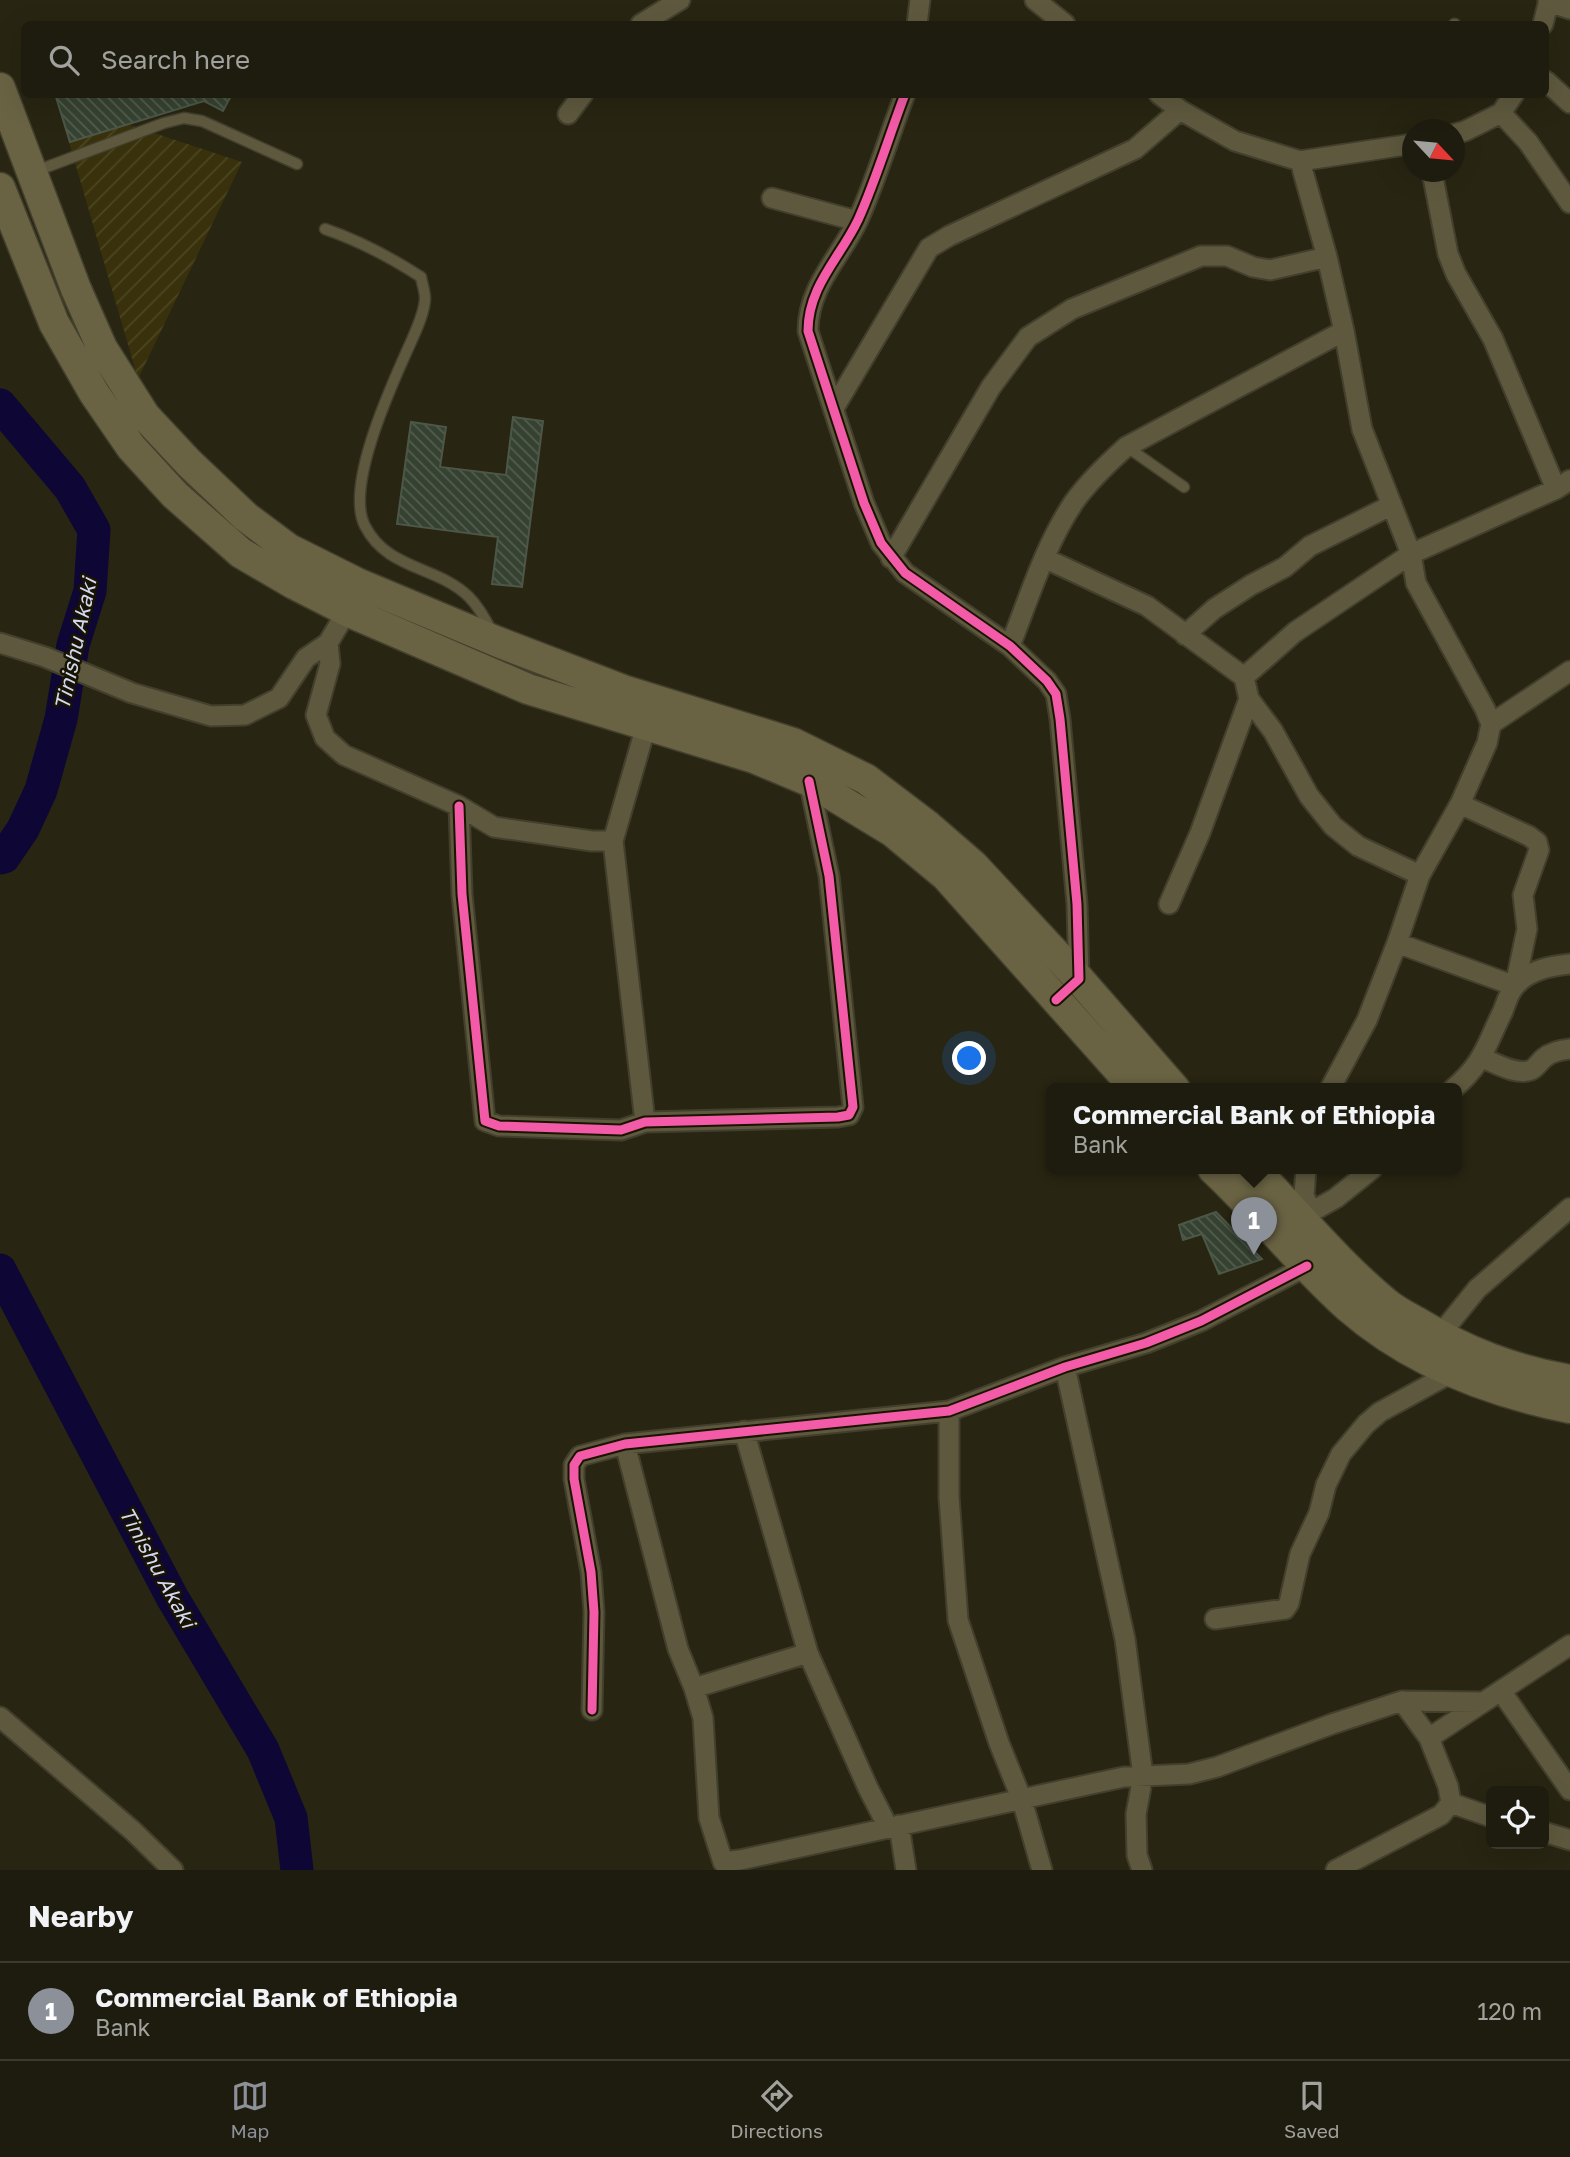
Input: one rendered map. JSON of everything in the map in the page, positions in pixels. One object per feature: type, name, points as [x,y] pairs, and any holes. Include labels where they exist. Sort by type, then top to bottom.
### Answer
[{"type":"main road","points":[[0,88],[76,289],[102,348],[145,416],[189,463],[246,517],[289,549],[358,583],[498,642],[623,690],[793,743],[866,779],[973,864],[1170,1083]]},
{"type":"main road","points":[[0,188],[54,323],[94,393],[131,447],[175,495],[242,553],[293,584],[347,611],[528,689],[754,758],[809,781],[893,832],[946,876],[1131,1083]]},
{"type":"main road","points":[[1218,1174],[1349,1307],[1385,1335],[1453,1372],[1527,1400],[1570,1408]]},
{"type":"main road","points":[[1260,1174],[1308,1216],[1387,1304],[1439,1336],[1482,1357],[1570,1380]]},
{"type":"street","points":[[646,21],[680,0]]},
{"type":"street","points":[[917,21],[920,0]]},
{"type":"street","points":[[1035,0],[1061,21]]},
{"type":"street","points":[[1544,21],[1548,1],[1570,9]]},
{"type":"street","points":[[1549,85],[1570,103]]},
{"type":"street","points":[[568,114],[580,98]]},
{"type":"street","points":[[903,98],[857,221],[813,295],[808,313],[808,331],[864,503],[881,543],[891,558],[905,573],[1010,646],[1047,681],[1056,694],[1077,904],[1079,979],[1056,1000]]},
{"type":"street","points":[[1164,98],[1235,141],[1300,161],[1402,146]]},
{"type":"street","points":[[1465,131],[1501,113],[1511,98]]},
{"type":"street","points":[[834,408],[929,248],[949,236],[1135,149],[1180,110]]},
{"type":"street","points":[[1501,113],[1528,142],[1570,204]]},
{"type":"street","points":[[1300,161],[1327,257],[1362,429],[1411,554],[1416,583],[1491,724],[1487,743],[1460,804],[1420,875],[1367,1020],[1333,1083]]},
{"type":"street","points":[[1244,677],[1295,632],[1411,554],[1563,485],[1493,339],[1456,274],[1448,254],[1434,182]]},
{"type":"street","points":[[772,198],[857,221]]},
{"type":"street","points":[[891,558],[991,387],[1028,337],[1072,309],[1201,256],[1227,256],[1253,267],[1270,270],[1327,257]]},
{"type":"street","points":[[1010,646],[1044,558],[1074,503],[1100,470],[1126,447],[1344,331]]},
{"type":"street","points":[[1185,635],[1214,609],[1251,584],[1285,567],[1310,546],[1391,505]]},
{"type":"street","points":[[1044,558],[1147,606],[1244,677],[1249,699],[1273,732],[1309,796],[1333,826],[1358,846],[1420,875]]},
{"type":"street","points":[[0,643],[45,657],[132,693],[211,716],[245,715],[279,698],[306,658],[328,643],[347,611]]},
{"type":"street","points":[[328,643],[330,664],[316,715],[325,738],[344,755],[459,806],[494,827],[592,841],[613,841]]},
{"type":"street","points":[[1491,724],[1570,671]]},
{"type":"street","points":[[1169,904],[1200,833],[1249,699]]},
{"type":"street","points":[[645,1122],[613,841],[646,726]]},
{"type":"street","points":[[459,806],[462,894],[485,1121],[499,1126],[621,1130],[645,1122],[838,1117],[849,1115],[853,1107],[829,876],[809,781]]},
{"type":"street","points":[[1460,804],[1529,836],[1537,842],[1539,850],[1523,895],[1527,929],[1515,986],[1482,1058],[1460,1083]]},
{"type":"street","points":[[1397,943],[1515,986]]},
{"type":"street","points":[[1515,986],[1535,971],[1570,964]]},
{"type":"street","points":[[1482,1058],[1514,1070],[1526,1071],[1533,1069],[1545,1056],[1570,1049]]},
{"type":"street","points":[[1306,1174],[1304,1195],[1308,1216],[1366,1174]]},
{"type":"street","points":[[1439,1336],[1476,1289],[1570,1209]]},
{"type":"street","points":[[593,1710],[592,1572],[573,1465],[580,1456],[625,1444],[949,1411],[1065,1367],[1146,1343],[1201,1321],[1307,1266]]},
{"type":"street","points":[[1065,1367],[1125,1639],[1143,1776],[1136,1814],[1137,1855],[1142,1870]]},
{"type":"street","points":[[1215,1619],[1285,1609],[1289,1603],[1300,1554],[1319,1513],[1326,1485],[1341,1454],[1380,1412],[1453,1372]]},
{"type":"street","points":[[949,1411],[949,1497],[958,1620],[999,1743],[1022,1800],[1042,1870]]},
{"type":"street","points":[[744,1431],[808,1653],[868,1788],[894,1826],[906,1870]]},
{"type":"street","points":[[625,1444],[678,1649],[703,1718],[709,1818],[726,1866],[740,1860],[1124,1777],[1189,1774],[1217,1767],[1332,1724],[1402,1702],[1483,1702]]},
{"type":"street","points":[[1429,1738],[1570,1645]]},
{"type":"street","points":[[694,1688],[808,1653]]},
{"type":"street","points":[[1501,1691],[1570,1790]]},
{"type":"street","points":[[1336,1870],[1441,1815],[1451,1803],[1448,1786],[1429,1738],[1402,1702]]},
{"type":"street","points":[[0,1717],[133,1831],[172,1870]]},
{"type":"street","points":[[1451,1803],[1486,1815]]},
{"type":"street","points":[[1549,1834],[1570,1840]]},
{"type":"lane","points":[[33,173],[164,123],[184,118],[202,121],[297,164]]},
{"type":"lane","points":[[325,229],[391,257],[421,277],[425,299],[417,327],[389,390],[362,475],[359,504],[365,525],[379,545],[398,560],[450,583],[468,596],[482,613],[498,642]]},
{"type":"lane","points":[[1126,447],[1184,487]]},
{"type":"shaded area","points":[[57,101],[242,162],[138,379]]},
{"type":"building","points":[[56,98],[230,98],[223,111],[204,101],[70,142]]},
{"type":"building","points":[[513,417],[543,421],[522,587],[492,584],[498,537],[397,524],[411,422],[446,427],[440,467],[506,475]]},
{"type":"building","points":[[1216,1212],[1262,1259],[1219,1274],[1202,1234],[1183,1240],[1179,1225]]},
{"type":"waterway","name":"Tinishu Akaki","points":[[0,405],[70,488],[94,530],[90,591],[73,645],[61,719],[41,790],[23,829],[4,857],[0,858]]},
{"type":"waterway","name":"Tinishu Akaki","points":[[0,1270],[172,1597],[263,1750],[291,1818],[297,1870]]},
{"type":"cycle path","points":[[904,98],[858,220],[813,300],[808,331],[864,503],[881,543],[905,573],[1010,646],[1047,681],[1056,694],[1077,904],[1079,979],[1056,1000]]},
{"type":"cycle path","points":[[459,806],[462,894],[485,1121],[499,1126],[621,1130],[645,1122],[838,1117],[849,1115],[853,1107],[829,876],[809,781]]},
{"type":"cycle path","points":[[592,1710],[594,1612],[591,1572],[574,1479],[574,1465],[580,1456],[625,1444],[949,1411],[1065,1367],[1146,1343],[1201,1321],[1307,1266]]},
{"type":"place","name":"Commercial Bank of Ethiopia","points":[[1254,1255]]}]
